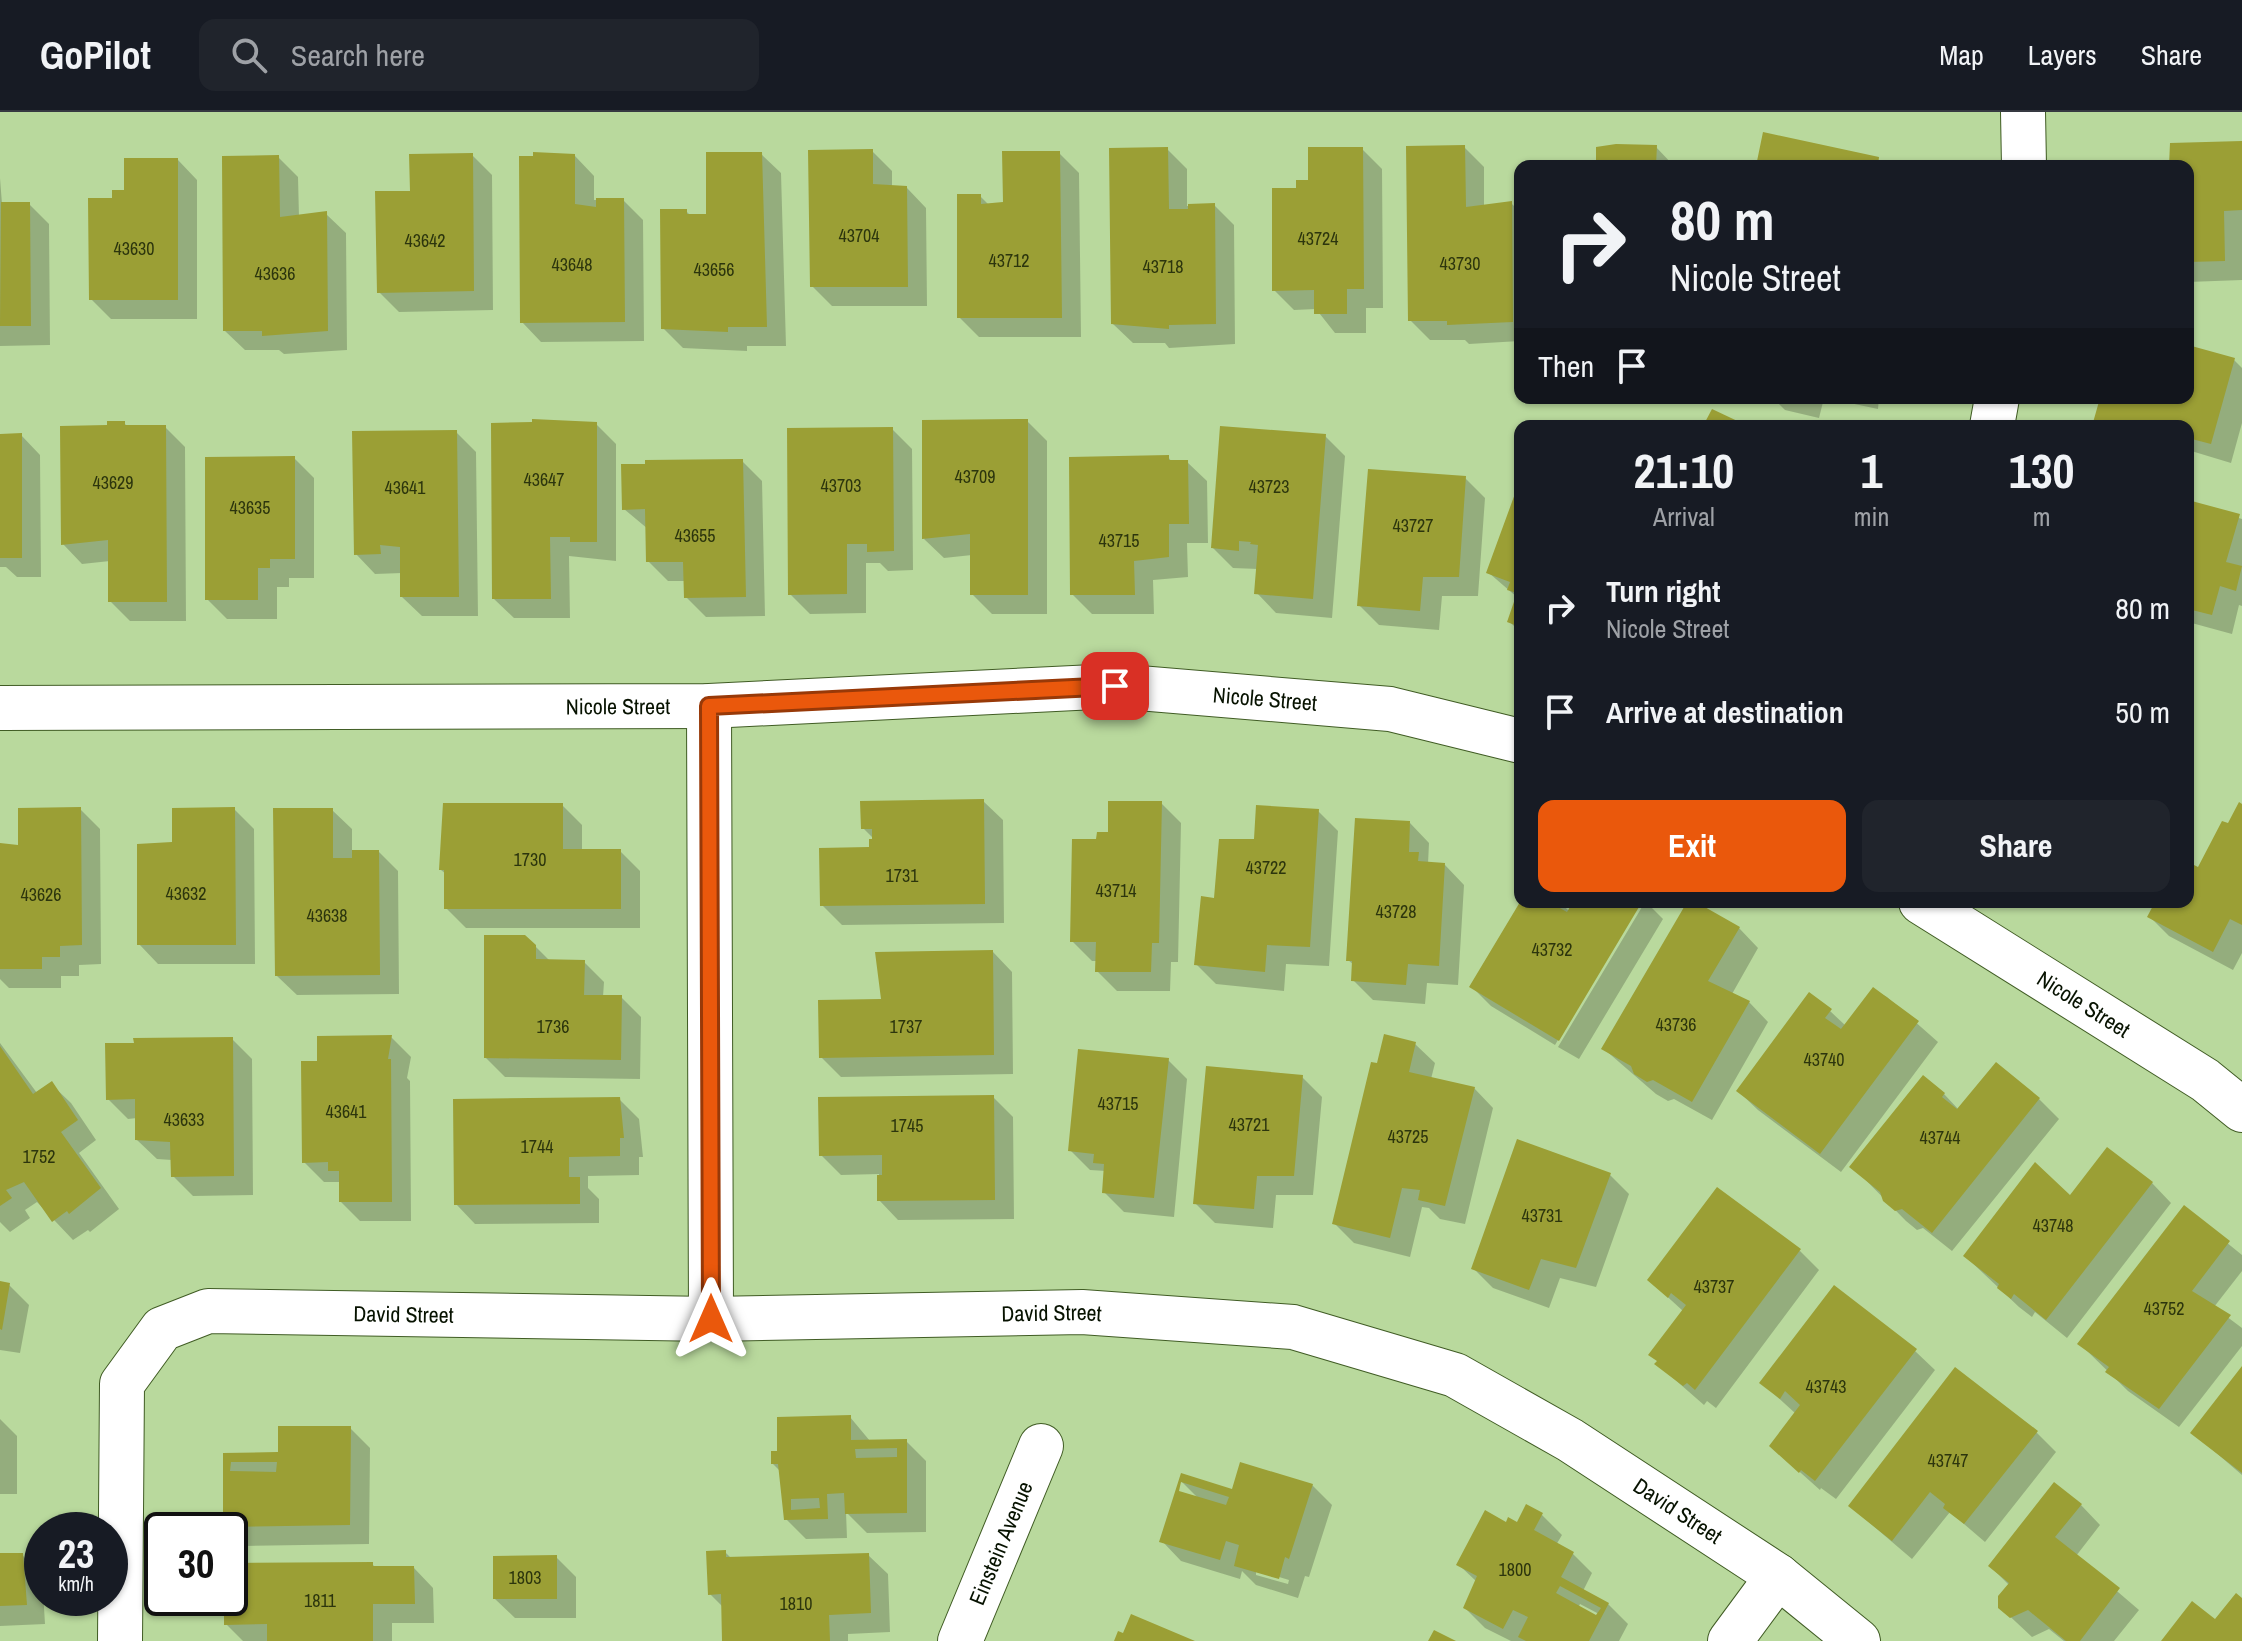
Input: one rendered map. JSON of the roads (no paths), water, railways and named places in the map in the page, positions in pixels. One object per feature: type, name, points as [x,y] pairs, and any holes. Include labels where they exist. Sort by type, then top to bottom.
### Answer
[{"type":"street","points":[[2023,112],[2024,160]]},
{"type":"street","name":"Nicole Street","points":[[0,708],[709,706],[1115,686],[1390,709],[1514,740]]},
{"type":"street","points":[[709,706],[711,1319]]},
{"type":"street","name":"Nicole Street","points":[[1931,908],[2205,1080],[2242,1110]]},
{"type":"street","name":"David Street","points":[[120,1641],[122,1384],[162,1329],[208,1311],[711,1319],[1082,1312],[1293,1327],[1455,1375],[1570,1440],[1778,1576],[1858,1641]]},
{"type":"street","name":"Einstein Avenue","points":[[960,1641],[1041,1446]]},
{"type":"street","points":[[1730,1641],[1778,1576]]}]
